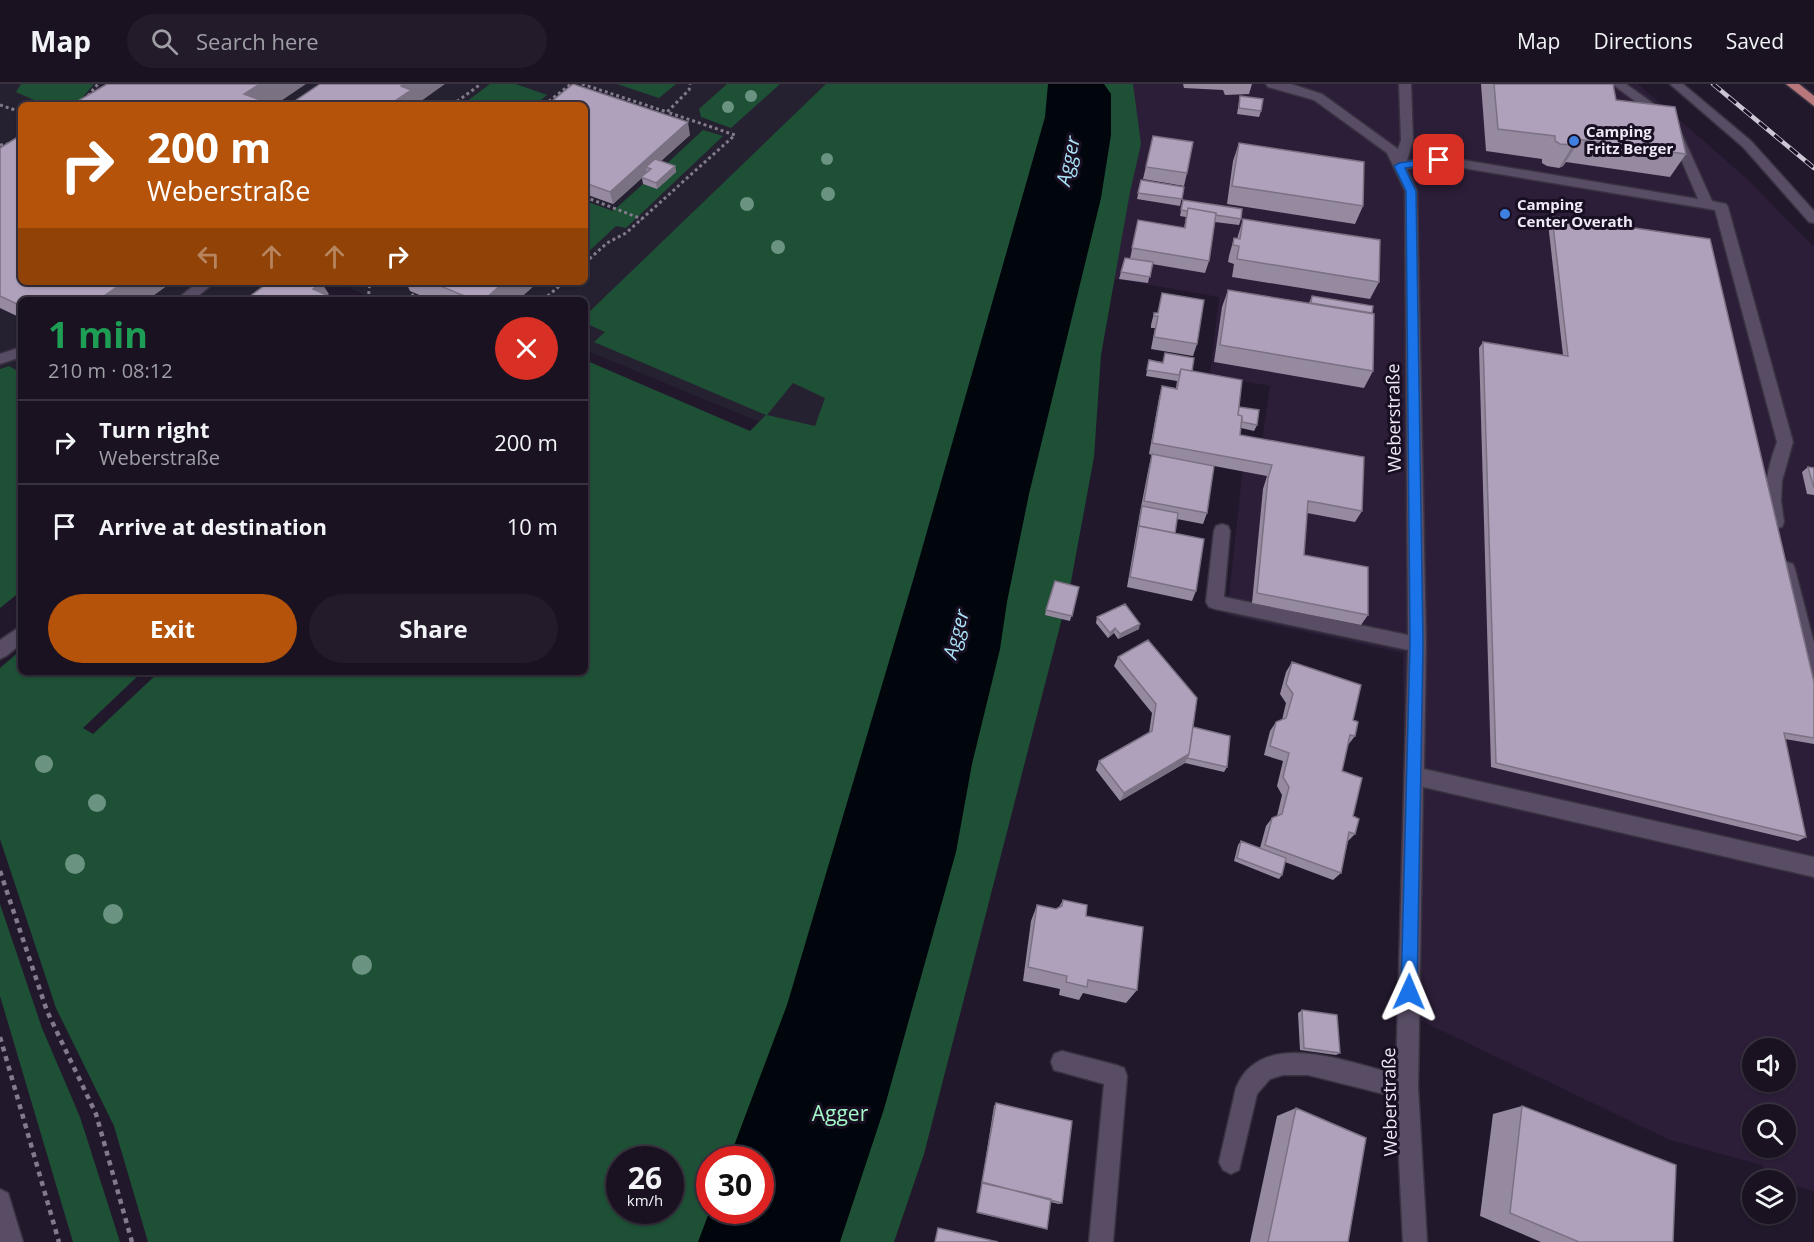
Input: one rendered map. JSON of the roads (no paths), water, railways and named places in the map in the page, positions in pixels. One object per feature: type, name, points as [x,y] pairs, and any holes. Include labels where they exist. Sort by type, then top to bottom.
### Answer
[{"type":"main road","points":[[1791,84],[1814,102]]},
{"type":"street","name":"Weberstraße","points":[[1272,84],[1293,88],[1318,98],[1393,152],[1411,191],[1417,644],[1407,1088],[1415,1242]]},
{"type":"street","points":[[1405,84],[1407,140],[1399,166],[1439,160],[1721,207],[1785,442],[1775,466],[1771,503],[1814,680]]},
{"type":"street","points":[[1618,84],[1671,122],[1707,205]]},
{"type":"street","points":[[1676,84],[1747,144],[1814,219]]},
{"type":"street","points":[[187,297],[204,285]]},
{"type":"street","points":[[0,359],[18,353]]},
{"type":"street","points":[[1222,531],[1215,602],[1417,644]]},
{"type":"street","points":[[0,651],[18,636]]},
{"type":"street","points":[[1414,776],[1814,867]]},
{"type":"street","points":[[1062,1062],[1116,1076],[1101,1242]]},
{"type":"street","points":[[1231,1162],[1247,1088],[1263,1070],[1283,1064],[1308,1064],[1407,1088]]},
{"type":"street","points":[[0,1201],[11,1242]]},
{"type":"water","name":"Agger","points":[[1048,84],[1104,84],[1111,94],[1111,135],[1101,198],[1029,494],[1000,649],[972,764],[956,852],[884,1109],[840,1242],[698,1242],[705,1224],[774,1224],[774,1146],[734,1146],[787,1005],[914,577],[1045,117]]},
{"type":"railway","points":[[1713,84],[1814,168]]},
{"type":"place","name":"Camping Fritz Berger","points":[[1574,141]]},
{"type":"place","name":"Camping Center Overath","points":[[1505,214]]}]
